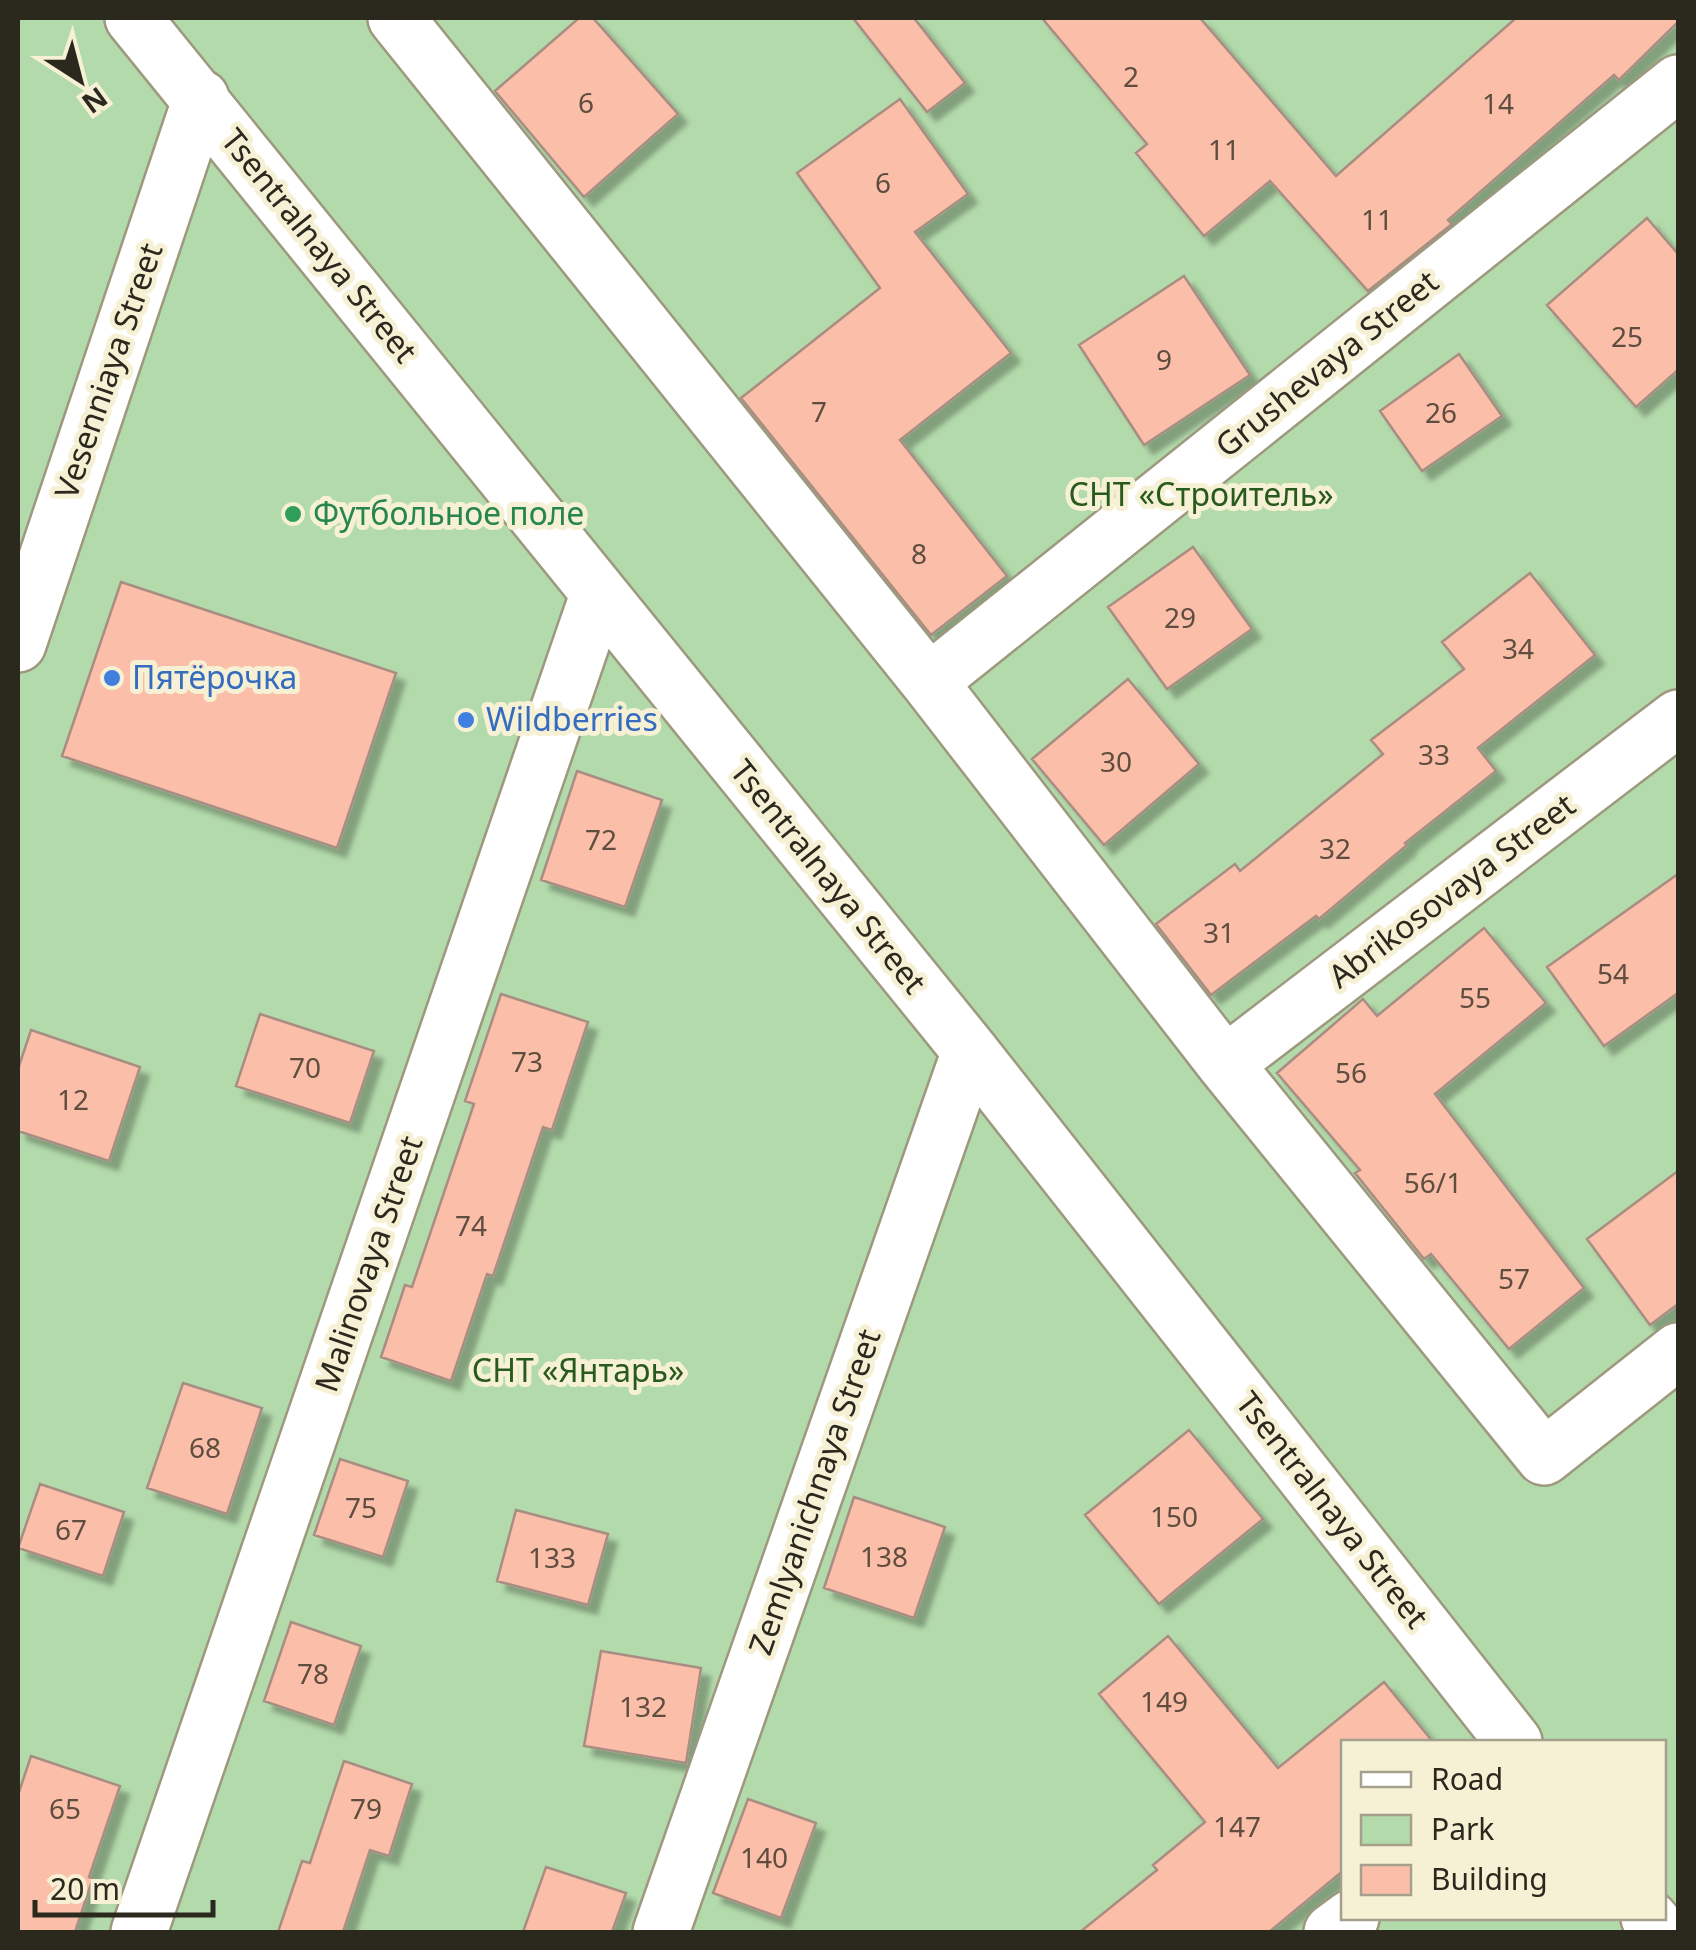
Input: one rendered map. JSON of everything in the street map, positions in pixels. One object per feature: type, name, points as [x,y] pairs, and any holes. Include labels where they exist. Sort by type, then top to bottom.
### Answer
[{"type":"street","name":"Tsentralnaya Street","points":[[133,18],[970,1051],[1512,1740]]},
{"type":"street","points":[[396,18],[929,682],[1225,1064],[1544,1457],[1678,1351]]},
{"type":"street","name":"Grushevaya Street","points":[[929,682],[1678,83]]},
{"type":"street","name":"Vesenniaya Street","points":[[18,644],[201,98]]},
{"type":"street","name":"Malinovaya Street","points":[[139,1932],[598,594]]},
{"type":"street","name":"Abrikosovaya Street","points":[[1225,1064],[1678,718]]},
{"type":"street","name":"Zemlyanichnaya Street","points":[[662,1932],[970,1051]]},
{"type":"green space","points":[[18,18],[1678,18],[1678,1932],[18,1932]]},
{"type":"building","points":[[579,18],[593,18],[678,114],[584,197],[495,91]]},
{"type":"building","points":[[853,18],[914,18],[965,83],[927,112]]},
{"type":"building","points":[[1042,18],[1200,18],[1336,176],[1516,18],[1678,18],[1678,22],[1619,80],[1614,75],[1448,220],[1452,224],[1368,291],[1270,181],[1204,236],[1136,153],[1147,144]]},
{"type":"building","points":[[900,99],[968,194],[915,232],[1011,353],[900,440],[1007,576],[931,635],[741,398],[880,288],[797,173]]},
{"type":"building","points":[[1647,218],[1678,254],[1678,370],[1636,407],[1547,305]]},
{"type":"building","points":[[1184,276],[1250,375],[1144,445],[1079,345]]},
{"type":"building","points":[[1459,354],[1502,416],[1422,471],[1380,411]]},
{"type":"building","points":[[1193,547],[1252,629],[1167,689],[1108,607]]},
{"type":"building","points":[[1530,573],[1595,655],[1478,748],[1496,771],[1405,843],[1319,919],[1316,916],[1211,995],[1156,924],[1235,864],[1240,871],[1383,754],[1371,740],[1464,669],[1442,642]]},
{"type":"building","points":[[121,582],[396,673],[337,848],[62,756]]},
{"type":"building","points":[[1128,679],[1199,764],[1104,845],[1032,759]]},
{"type":"building","points":[[577,771],[662,800],[625,907],[541,880]]},
{"type":"building","points":[[1678,874],[1678,993],[1604,1046],[1547,967]]},
{"type":"building","points":[[1484,928],[1546,1003],[1435,1094],[1584,1288],[1509,1349],[1431,1254],[1424,1259],[1355,1173],[1360,1170],[1277,1073],[1363,999],[1377,1016]]},
{"type":"building","points":[[501,994],[588,1022],[552,1130],[543,1127],[493,1276],[487,1274],[451,1381],[381,1357],[405,1285],[412,1287],[474,1104],[465,1101]]},
{"type":"building","points":[[260,1014],[374,1051],[350,1123],[236,1086]]},
{"type":"building","points":[[31,1030],[140,1067],[109,1161],[18,1131],[18,1069]]},
{"type":"building","points":[[1678,1171],[1678,1304],[1650,1325],[1587,1239]]},
{"type":"building","points":[[183,1383],[262,1408],[227,1514],[147,1488]]},
{"type":"building","points":[[1189,1430],[1263,1519],[1159,1604],[1085,1515]]},
{"type":"building","points":[[340,1459],[408,1481],[383,1557],[314,1535]]},
{"type":"building","points":[[40,1484],[124,1512],[103,1576],[18,1548]]},
{"type":"building","points":[[854,1497],[945,1527],[914,1618],[824,1588]]},
{"type":"building","points":[[516,1510],[608,1534],[588,1605],[497,1581]]},
{"type":"building","points":[[291,1622],[361,1646],[334,1725],[264,1701]]},
{"type":"building","points":[[1168,1636],[1278,1768],[1384,1682],[1431,1740],[1341,1740],[1341,1872],[1269,1932],[1080,1932],[1157,1870],[1153,1865],[1205,1822],[1099,1694]]},
{"type":"building","points":[[601,1651],[701,1668],[686,1763],[584,1746]]},
{"type":"building","points":[[31,1756],[120,1786],[75,1932],[18,1932],[18,1795]]},
{"type":"building","points":[[344,1761],[412,1784],[389,1856],[370,1850],[343,1932],[278,1932],[302,1861],[310,1863]]},
{"type":"building","points":[[748,1799],[816,1823],[781,1918],[713,1893]]},
{"type":"building","points":[[546,1867],[626,1893],[612,1932],[523,1932]]},
{"type":"place","name":"Футбольное поле","points":[[293,514]]},
{"type":"place","name":"Пятёрочка","points":[[112,678]]},
{"type":"place","name":"Wildberries","points":[[466,720]]},
{"type":"park label","name":"СНТ «Строитель»","points":[[1201,495]]},
{"type":"park label","name":"СНТ «Янтарь»","points":[[578,1371]]}]
